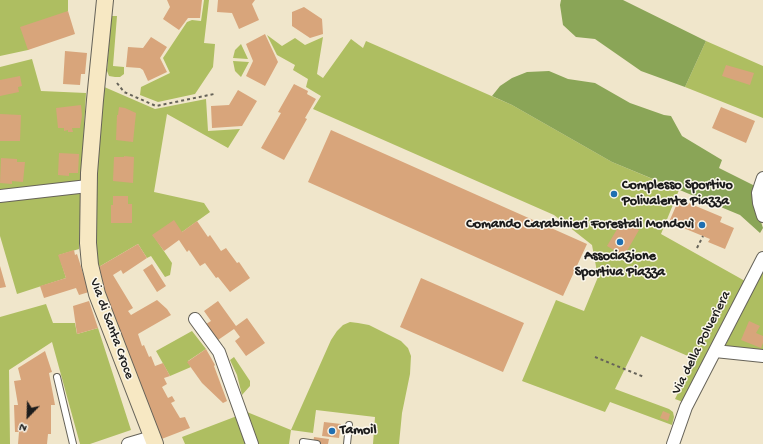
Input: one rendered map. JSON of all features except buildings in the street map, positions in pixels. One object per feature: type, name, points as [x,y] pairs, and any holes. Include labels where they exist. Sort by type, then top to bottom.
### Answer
[{"type":"main road","name":"Via di Santa Croce","points":[[105,0],[94,100],[88,186],[90,265],[94,284],[155,442]]},
{"type":"street","points":[[763,178],[758,190],[758,196],[763,216]]},
{"type":"street","points":[[0,196],[88,186]]},
{"type":"street","name":"Via della Polveriera","points":[[673,444],[684,413],[763,258]]},
{"type":"street","points":[[195,318],[219,352],[252,444]]},
{"type":"street","points":[[715,351],[763,356]]},
{"type":"street","points":[[128,444],[155,442]]},
{"type":"lane","points":[[57,377],[73,444]]},
{"type":"lane","points":[[347,444],[349,425]]},
{"type":"lane","points":[[303,444],[303,442],[318,444]]},
{"type":"path","points":[[117,83],[124,92],[156,106],[214,94]]},
{"type":"path","points":[[697,248],[703,236]]},
{"type":"path","points":[[595,357],[644,377]]},
{"type":"green space","points":[[0,0],[68,0],[68,11],[28,50],[0,56]]},
{"type":"green space","points":[[204,0],[209,0],[204,43],[215,44],[213,67],[195,94],[158,102],[140,95],[141,87],[170,73],[163,58],[187,22],[192,20],[201,21]]},
{"type":"green space","points":[[561,0],[623,0],[706,41],[685,87],[641,71],[595,39],[576,37],[563,25],[560,5]]},
{"type":"green space","points":[[111,16],[117,16],[113,66],[124,67],[124,74],[120,77],[109,76],[107,71]]},
{"type":"green space","name":"Complesso Sportivo Polivalente Piazza","points":[[267,35],[282,46],[295,38],[305,45],[323,37],[317,74],[323,78],[351,39],[363,48],[366,41],[512,105],[612,162],[679,190],[661,234],[745,281],[683,402],[675,399],[695,359],[641,336],[615,389],[669,409],[673,412],[674,417],[672,425],[610,402],[605,412],[522,381],[556,300],[584,311],[598,277],[592,245],[554,215],[313,109],[321,96],[306,87],[308,79],[293,70],[295,65],[277,55]]},
{"type":"green space","points":[[706,41],[763,66],[763,118],[685,87]]},
{"type":"green space","points":[[241,44],[248,59],[233,58],[235,50]]},
{"type":"green space","points":[[32,59],[41,91],[86,93],[81,182],[0,190],[0,67]]},
{"type":"green space","points":[[233,61],[249,62],[241,77],[235,71]]},
{"type":"green space","points":[[549,71],[568,79],[595,83],[630,103],[671,116],[682,136],[722,160],[719,168],[755,186],[755,204],[763,228],[760,233],[740,215],[612,162],[512,105],[492,96],[500,86],[512,78],[527,72]]},
{"type":"green space","points":[[102,86],[155,109],[206,99],[208,131],[240,129],[228,148],[167,114],[154,192],[204,203],[210,212],[182,232],[153,235],[172,263],[170,275],[165,277],[151,256],[147,258],[138,244],[97,268],[95,240],[95,177]]},
{"type":"green space","points":[[81,191],[79,249],[59,255],[66,278],[17,294],[0,236],[0,201]]},
{"type":"green space","points":[[763,271],[763,352],[724,348],[756,285]]},
{"type":"green space","points":[[46,304],[53,323],[75,323],[77,334],[98,328],[131,430],[90,444],[80,444],[52,342],[9,370],[10,444],[0,444],[0,317]]},
{"type":"green space","points":[[350,322],[369,325],[401,341],[408,348],[411,356],[410,374],[402,413],[399,444],[373,444],[375,417],[316,410],[313,433],[291,430],[331,340],[343,325]]},
{"type":"green space","points":[[192,331],[206,349],[188,361],[191,367],[170,376],[156,351]]},
{"type":"green space","points":[[234,357],[250,381],[250,386],[242,395],[237,375],[230,360]]},
{"type":"green space","points":[[247,412],[291,430],[289,444],[258,444]]},
{"type":"green space","points":[[237,416],[246,444],[185,444],[182,437]]},
{"type":"place","name":"Complesso Sportivo Polivalente Piazza","points":[[614,194]]},
{"type":"place","name":"Comando Carabinieri Forestali Mondovì","points":[[702,225]]},
{"type":"place","name":"Associazione Sportiva Piazza","points":[[620,242]]},
{"type":"place","name":"Tamoil","points":[[332,431]]}]
